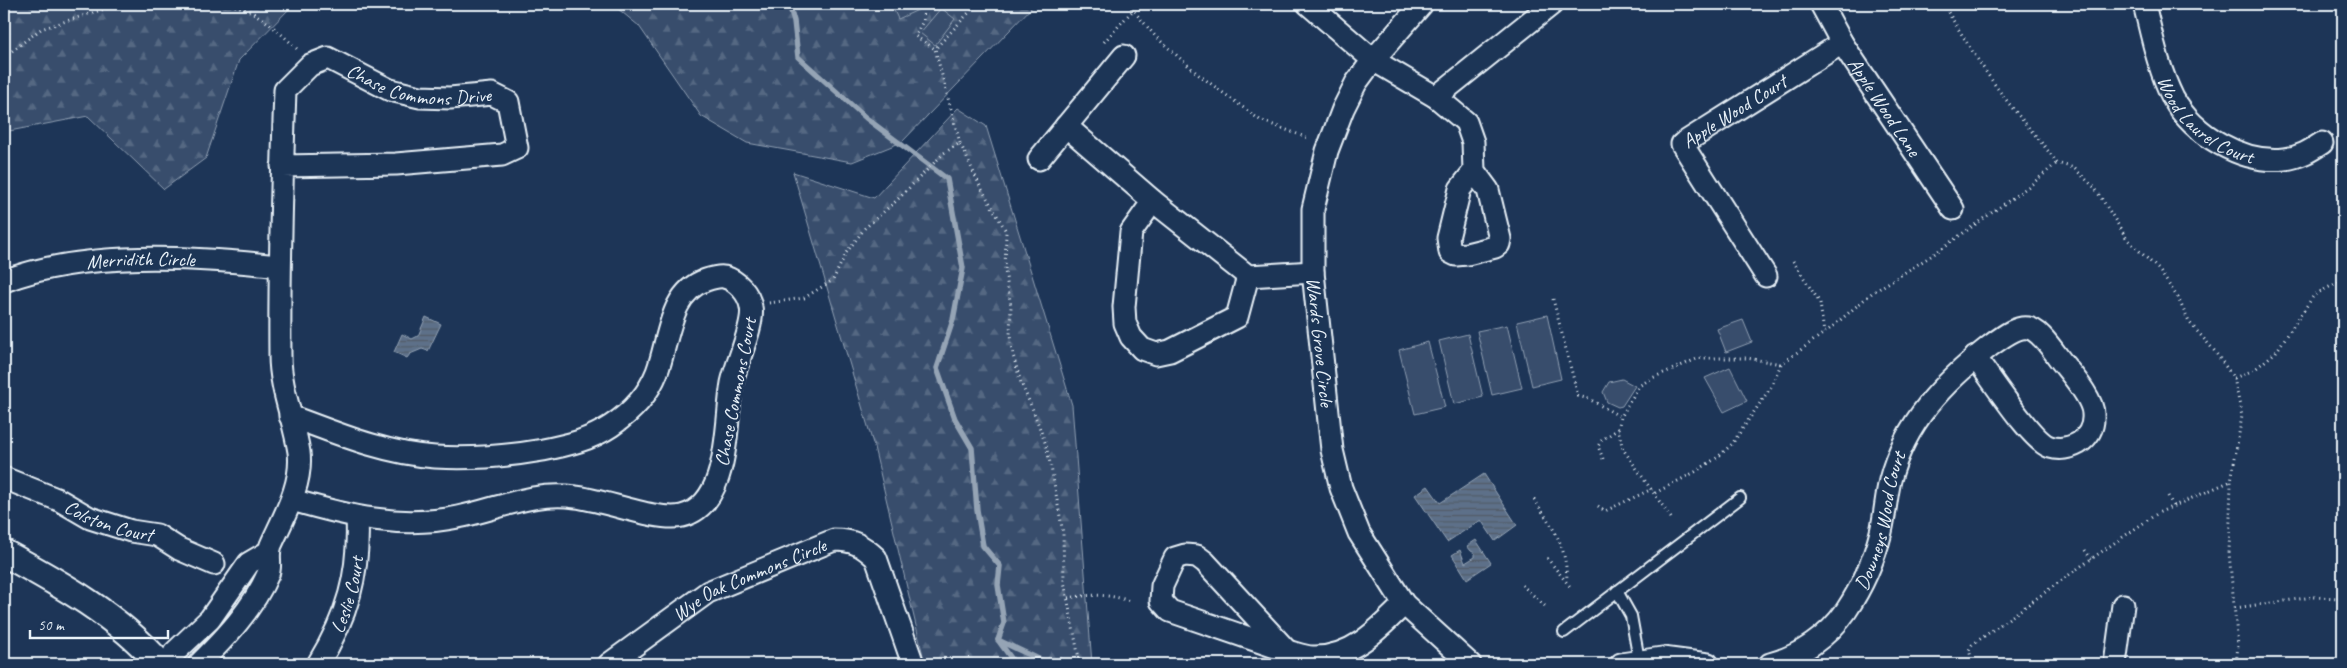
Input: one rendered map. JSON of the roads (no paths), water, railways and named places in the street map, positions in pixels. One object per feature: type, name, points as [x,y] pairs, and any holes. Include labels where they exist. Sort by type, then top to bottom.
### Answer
[{"type":"street","points":[[1308,4],[1373,60],[1436,97],[1466,122],[1473,142],[1474,171]]},
{"type":"street","name":"Wards Grove Circle","points":[[1422,4],[1373,60],[1356,83],[1343,109],[1327,151],[1313,209],[1313,272],[1327,419],[1341,488],[1358,533],[1404,604],[1470,664]]},
{"type":"street","points":[[1436,97],[1552,4]]},
{"type":"street","name":"Apple Wood Lane","points":[[1821,4],[1842,43],[1953,208]]},
{"type":"street","name":"Wood Laurel Court","points":[[2144,4],[2158,65],[2174,100],[2197,126],[2224,146],[2254,158],[2266,160],[2285,159],[2306,154],[2322,143]]},
{"type":"street","name":"Apple Wood Court","points":[[1766,276],[1682,144],[1842,43]]},
{"type":"street","points":[[1039,159],[1124,56]]},
{"type":"street","name":"Chase Commons Drive","points":[[199,664],[226,638],[255,599],[269,572],[268,552],[292,500],[298,470],[299,452],[280,376],[279,266],[284,90],[310,65],[328,58],[390,90],[420,97],[450,98],[492,94],[508,102],[517,148],[502,155],[396,164],[282,166]]},
{"type":"street","points":[[1066,126],[1154,201],[1248,276],[1313,272]]},
{"type":"street","points":[[1154,201],[1131,232],[1124,306],[1125,323],[1131,336],[1142,349],[1156,354],[1170,351],[1237,317],[1248,276]]},
{"type":"street","name":"Merridith Circle","points":[[4,281],[29,271],[85,261],[126,259],[205,260],[279,266]]},
{"type":"street","name":"Chase Commons Court","points":[[290,416],[397,451],[434,457],[521,454],[579,443],[612,425],[644,397],[657,371],[673,315],[689,290],[699,283],[723,277],[735,282],[744,292],[751,306],[751,317],[732,381],[724,458],[715,486],[705,502],[693,513],[678,517],[663,516],[577,497],[543,496],[509,502],[459,517],[428,522],[357,518],[292,500]]},
{"type":"street","name":"Downeys Wood Court","points":[[1770,664],[1798,654],[1824,635],[1846,611],[1873,560],[1881,532],[1890,480],[1906,437],[1937,392],[1976,357],[2008,332],[2027,326],[2036,331],[2047,342],[2090,401],[2093,415],[2092,429],[2082,441],[2072,446],[2049,447],[2035,436],[1976,357]]},
{"type":"street","name":"Colston Court","points":[[4,478],[59,500],[90,518],[131,530],[157,535],[179,549],[214,564]]},
{"type":"street","name":"Leslie Court","points":[[318,664],[333,640],[351,592],[358,549],[357,518]]},
{"type":"street","name":"Wye Oak Commons Circle","points":[[609,664],[708,592],[834,540],[851,540],[864,546],[876,558],[913,664]]},
{"type":"street","points":[[171,664],[174,653],[210,619],[249,562],[268,552]]},
{"type":"street","points":[[4,554],[56,581],[108,614],[141,643],[160,664]]},
{"type":"street","points":[[1285,658],[1205,562],[1196,556],[1185,555],[1175,558],[1162,586],[1161,601],[1170,612],[1285,658],[1313,657],[1345,652],[1365,641],[1404,604]]},
{"type":"street","points":[[2115,664],[2123,605]]},
{"type":"street","points":[[1630,662],[1678,659],[1708,664]]},
{"type":"lane","points":[[1564,632],[1740,498]]},
{"type":"lane","points":[[1617,591],[1631,616],[1630,662]]},
{"type":"waterway","points":[[789,4],[794,21],[798,57],[866,118],[947,179],[963,268],[953,320],[937,368],[955,419],[972,448],[977,510],[983,546],[1000,566],[998,585],[1004,623],[998,640],[1011,658],[1009,664]]},
{"type":"waterway","points":[[998,640],[1045,662],[1060,660],[1065,664]]}]
